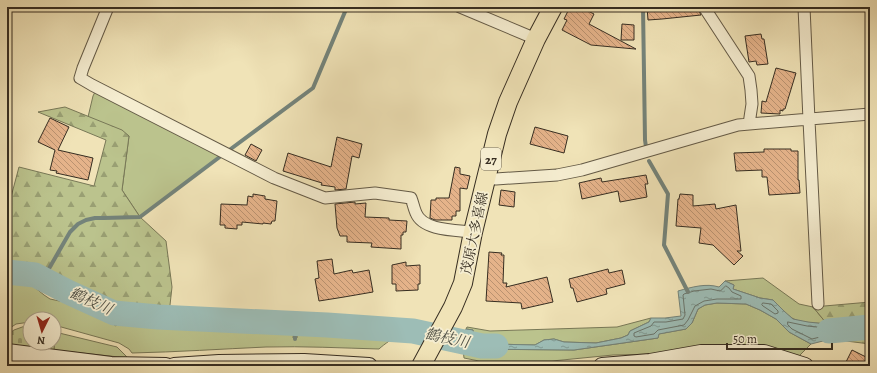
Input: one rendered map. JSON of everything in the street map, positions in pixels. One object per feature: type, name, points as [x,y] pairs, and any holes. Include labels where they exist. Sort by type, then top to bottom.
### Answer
[{"type":"main road","name":"茂原大多喜線","points":[[424,360],[446,317],[453,307],[464,283],[473,232],[497,134],[508,102],[536,39],[553,7]]},
{"type":"main road","points":[[7,352],[111,365],[166,366]]},
{"type":"main road","points":[[602,366],[650,362],[701,353],[764,353],[805,366]]},
{"type":"main road","points":[[174,366],[219,363],[296,362],[369,366]]},
{"type":"street","points":[[108,7],[80,78],[274,178],[325,198],[375,193],[411,198],[416,215],[433,227],[473,232]]},
{"type":"street","points":[[460,7],[536,39]]},
{"type":"street","points":[[704,7],[749,76],[752,104],[749,124]]},
{"type":"street","points":[[804,7],[818,304]]},
{"type":"street","points":[[486,178],[496,179],[557,175],[582,170],[738,125],[870,114]]},
{"type":"green space","points":[[95,92],[221,156],[140,217],[122,190],[129,136],[88,117]]},
{"type":"green space","points":[[65,107],[122,130],[129,136],[122,190],[140,217],[166,241],[172,287],[169,314],[115,309],[85,297],[34,272],[7,265],[7,212],[19,167],[94,186],[106,140],[38,112]]},
{"type":"green space","points":[[7,278],[21,280],[33,286],[50,299],[83,306],[116,326],[122,319],[221,327],[224,324],[294,328],[293,338],[297,338],[298,329],[397,333],[379,349],[266,347],[132,353],[129,349],[119,343],[62,327],[62,311],[22,311],[22,323],[16,324],[7,330]]},
{"type":"green space","points":[[763,278],[799,304],[813,307],[827,324],[795,320],[786,314],[773,300],[760,298],[733,289],[734,285],[725,281]]},
{"type":"green space","points":[[870,302],[870,344],[830,339],[863,331],[862,325],[827,324],[813,307]]},
{"type":"green space","points":[[717,303],[746,304],[760,310],[776,319],[789,332],[811,344],[798,357],[660,354],[613,355],[552,361],[479,361],[464,358],[463,349],[574,350],[658,338],[658,334],[686,329],[692,323],[698,309],[705,305]]},
{"type":"green space","points":[[651,318],[649,322],[630,331],[628,335],[621,338],[596,343],[564,342],[554,339],[544,340],[535,345],[492,344],[481,342],[473,335],[473,330],[466,329],[467,327],[490,331],[617,327]]},
{"type":"green space","points":[[22,327],[22,347],[7,345],[7,335]]},
{"type":"green space","points":[[62,334],[117,347],[128,358],[62,351]]},
{"type":"green space","points":[[718,358],[767,362],[778,366],[700,366],[703,359]]},
{"type":"water","points":[[725,281],[734,285],[733,289],[760,298],[773,300],[793,319],[827,324],[862,325],[863,331],[811,344],[789,332],[776,319],[760,310],[746,304],[717,303],[705,305],[698,309],[692,323],[686,329],[659,334],[658,338],[574,350],[463,349],[462,338],[466,329],[473,330],[473,335],[481,342],[492,344],[535,345],[544,340],[554,339],[564,342],[596,343],[621,338],[628,335],[630,331],[649,322],[651,318],[681,316],[678,291],[704,285],[719,287]]},
{"type":"building","points":[[570,7],[580,7],[594,14],[589,24],[636,49],[591,45],[562,30],[567,20],[564,19]]},
{"type":"building","points":[[647,7],[697,7],[701,15],[648,20]]},
{"type":"building","points":[[622,24],[634,25],[634,40],[621,40]]},
{"type":"building","points":[[761,34],[762,39],[764,39],[768,64],[757,65],[756,61],[749,62],[745,36]]},
{"type":"building","points":[[776,68],[796,73],[785,109],[783,109],[783,111],[780,110],[780,114],[761,113],[762,101],[766,102]]},
{"type":"building","points":[[50,118],[69,127],[58,150],[93,158],[88,180],[56,173],[57,171],[50,170],[55,150],[38,142]]},
{"type":"building","points":[[535,127],[568,136],[564,153],[530,144]]},
{"type":"building","points":[[337,137],[362,144],[359,158],[352,156],[346,189],[335,190],[335,187],[321,185],[322,183],[283,171],[288,153],[331,167]]},
{"type":"building","points":[[251,144],[262,150],[256,161],[245,155]]},
{"type":"building","points":[[764,149],[791,149],[791,151],[798,151],[798,180],[800,193],[769,195],[767,177],[762,177],[762,170],[736,171],[734,153],[764,152]]},
{"type":"building","points":[[455,167],[460,168],[460,174],[470,176],[467,189],[460,188],[460,211],[456,211],[456,216],[452,216],[452,220],[435,220],[430,218],[431,200],[436,200],[436,198],[449,198]]},
{"type":"building","points":[[646,175],[648,184],[645,184],[647,197],[620,202],[618,191],[582,199],[579,183],[601,178],[602,182]]},
{"type":"building","points":[[501,190],[515,192],[514,207],[499,205]]},
{"type":"building","points":[[253,194],[265,196],[265,199],[277,201],[275,221],[272,221],[271,224],[242,222],[242,225],[237,225],[237,229],[225,228],[225,225],[220,225],[221,204],[247,205],[248,196],[253,197]]},
{"type":"building","points":[[680,194],[693,195],[693,206],[715,204],[716,209],[736,205],[741,251],[737,251],[743,256],[734,265],[713,245],[699,243],[701,228],[676,226],[678,199]]},
{"type":"building","points":[[355,202],[355,204],[366,203],[365,217],[389,218],[389,220],[407,221],[406,232],[403,232],[403,235],[401,235],[401,249],[371,247],[372,243],[347,242],[347,236],[340,236],[337,228],[335,204]]},
{"type":"building","points":[[489,252],[502,253],[501,255],[504,255],[503,283],[507,283],[506,287],[547,277],[553,302],[522,309],[521,303],[486,301]]},
{"type":"building","points":[[332,259],[334,274],[352,270],[353,273],[369,270],[373,292],[319,301],[315,279],[319,278],[317,261]]},
{"type":"building","points":[[406,262],[406,266],[420,265],[420,284],[418,284],[418,290],[396,291],[396,284],[392,284],[392,265]]},
{"type":"building","points":[[608,269],[609,273],[622,270],[625,284],[606,289],[607,294],[577,302],[569,279]]},
{"type":"building","points":[[852,350],[870,359],[870,366],[844,366]]},
{"type":"waterway","points":[[228,151],[313,88],[347,7]]},
{"type":"waterway","points":[[643,7],[646,147]]},
{"type":"waterway","points":[[43,279],[70,232],[78,224],[95,218],[140,217],[221,156]]},
{"type":"waterway","points":[[649,161],[668,194],[664,245],[688,292]]},
{"type":"waterway","name":"鶴枝川","points":[[7,272],[35,275],[114,313],[158,317],[327,325],[413,331],[482,346],[496,346]]},
{"type":"waterway","points":[[295,324],[295,339]]},
{"type":"waterway","name":"鶴枝川","points":[[829,331],[870,327]]}]
